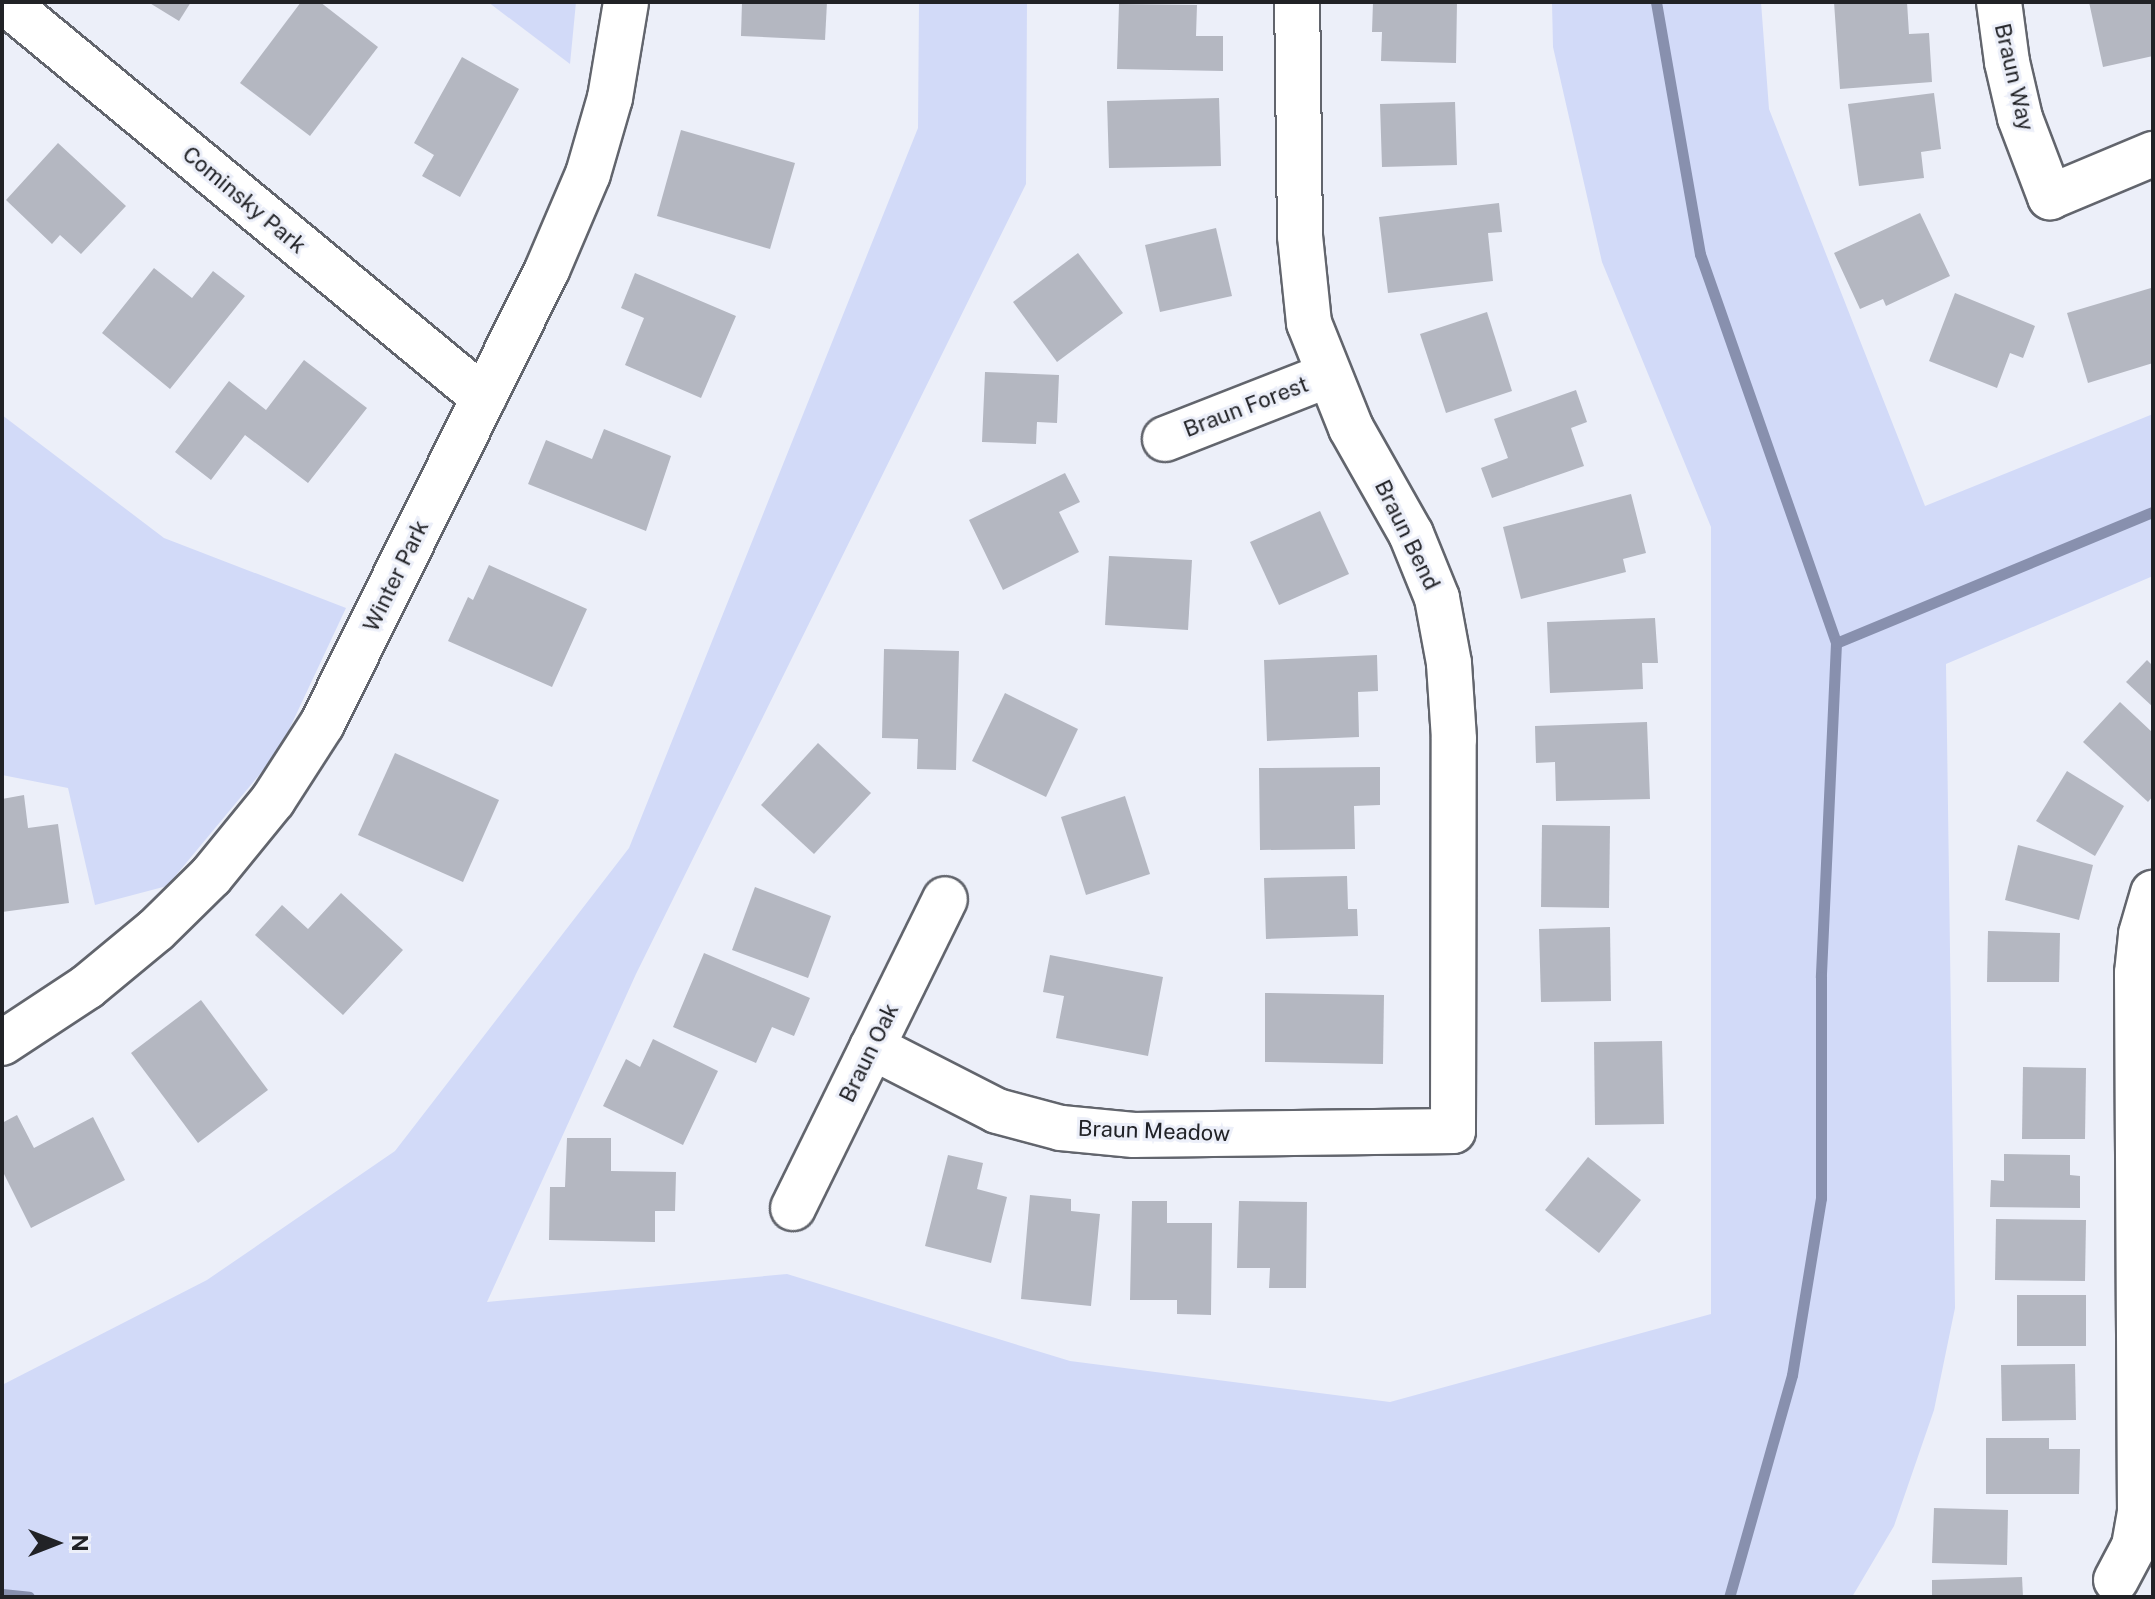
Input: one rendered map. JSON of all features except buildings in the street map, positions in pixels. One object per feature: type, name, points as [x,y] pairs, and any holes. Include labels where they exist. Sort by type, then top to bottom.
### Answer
[{"type":"street","name":"Cominsky Park","points":[[5,2],[484,398]]},
{"type":"street","name":"Winter Park","points":[[2,1043],[87,987],[156,930],[211,876],[273,800],[322,724],[547,270],[588,174],[610,98],[626,2]]},
{"type":"street","name":"Braun Bend","points":[[1297,2],[1300,236],[1309,323],[1351,428],[1411,534],[1437,598],[1449,663],[1454,739],[1453,1131]]},
{"type":"street","name":"Braun Way","points":[[1999,2],[2007,62],[2020,118],[2050,197],[2153,154]]},
{"type":"street","name":"Braun Forest","points":[[1165,439],[1328,375]]},
{"type":"street","points":[[2116,1580],[2134,1546],[2140,1513],[2137,973],[2141,934],[2153,893]]},
{"type":"street","name":"Braun Oak","points":[[793,1208],[945,899]]},
{"type":"street","name":"Braun Meadow","points":[[872,1047],[997,1111],[1061,1128],[1134,1135],[1453,1131]]},
{"type":"shaded area","points":[[488,2],[576,2],[570,64]]},
{"type":"shaded area","points":[[919,2],[1027,2],[1026,184],[636,974],[487,1302],[787,1274],[1070,1361],[1390,1402],[1711,1314],[1711,527],[1602,262],[1553,47],[1552,2],[1761,2],[1769,109],[1925,506],[2153,414],[2153,576],[1946,664],[1955,1308],[1934,1410],[1894,1526],[1852,1597],[2,1597],[2,1385],[207,1280],[395,1151],[629,848],[918,128]]},
{"type":"shaded area","points":[[2,415],[164,538],[346,608],[279,751],[167,886],[95,905],[68,788],[2,775]]},
{"type":"waterway","points":[[1656,2],[1700,254],[1836,643],[1821,977],[1821,1198],[1792,1375],[1729,1597]]},
{"type":"waterway","points":[[1836,643],[2153,512]]},
{"type":"waterway","points":[[2,1594],[29,1597]]}]
